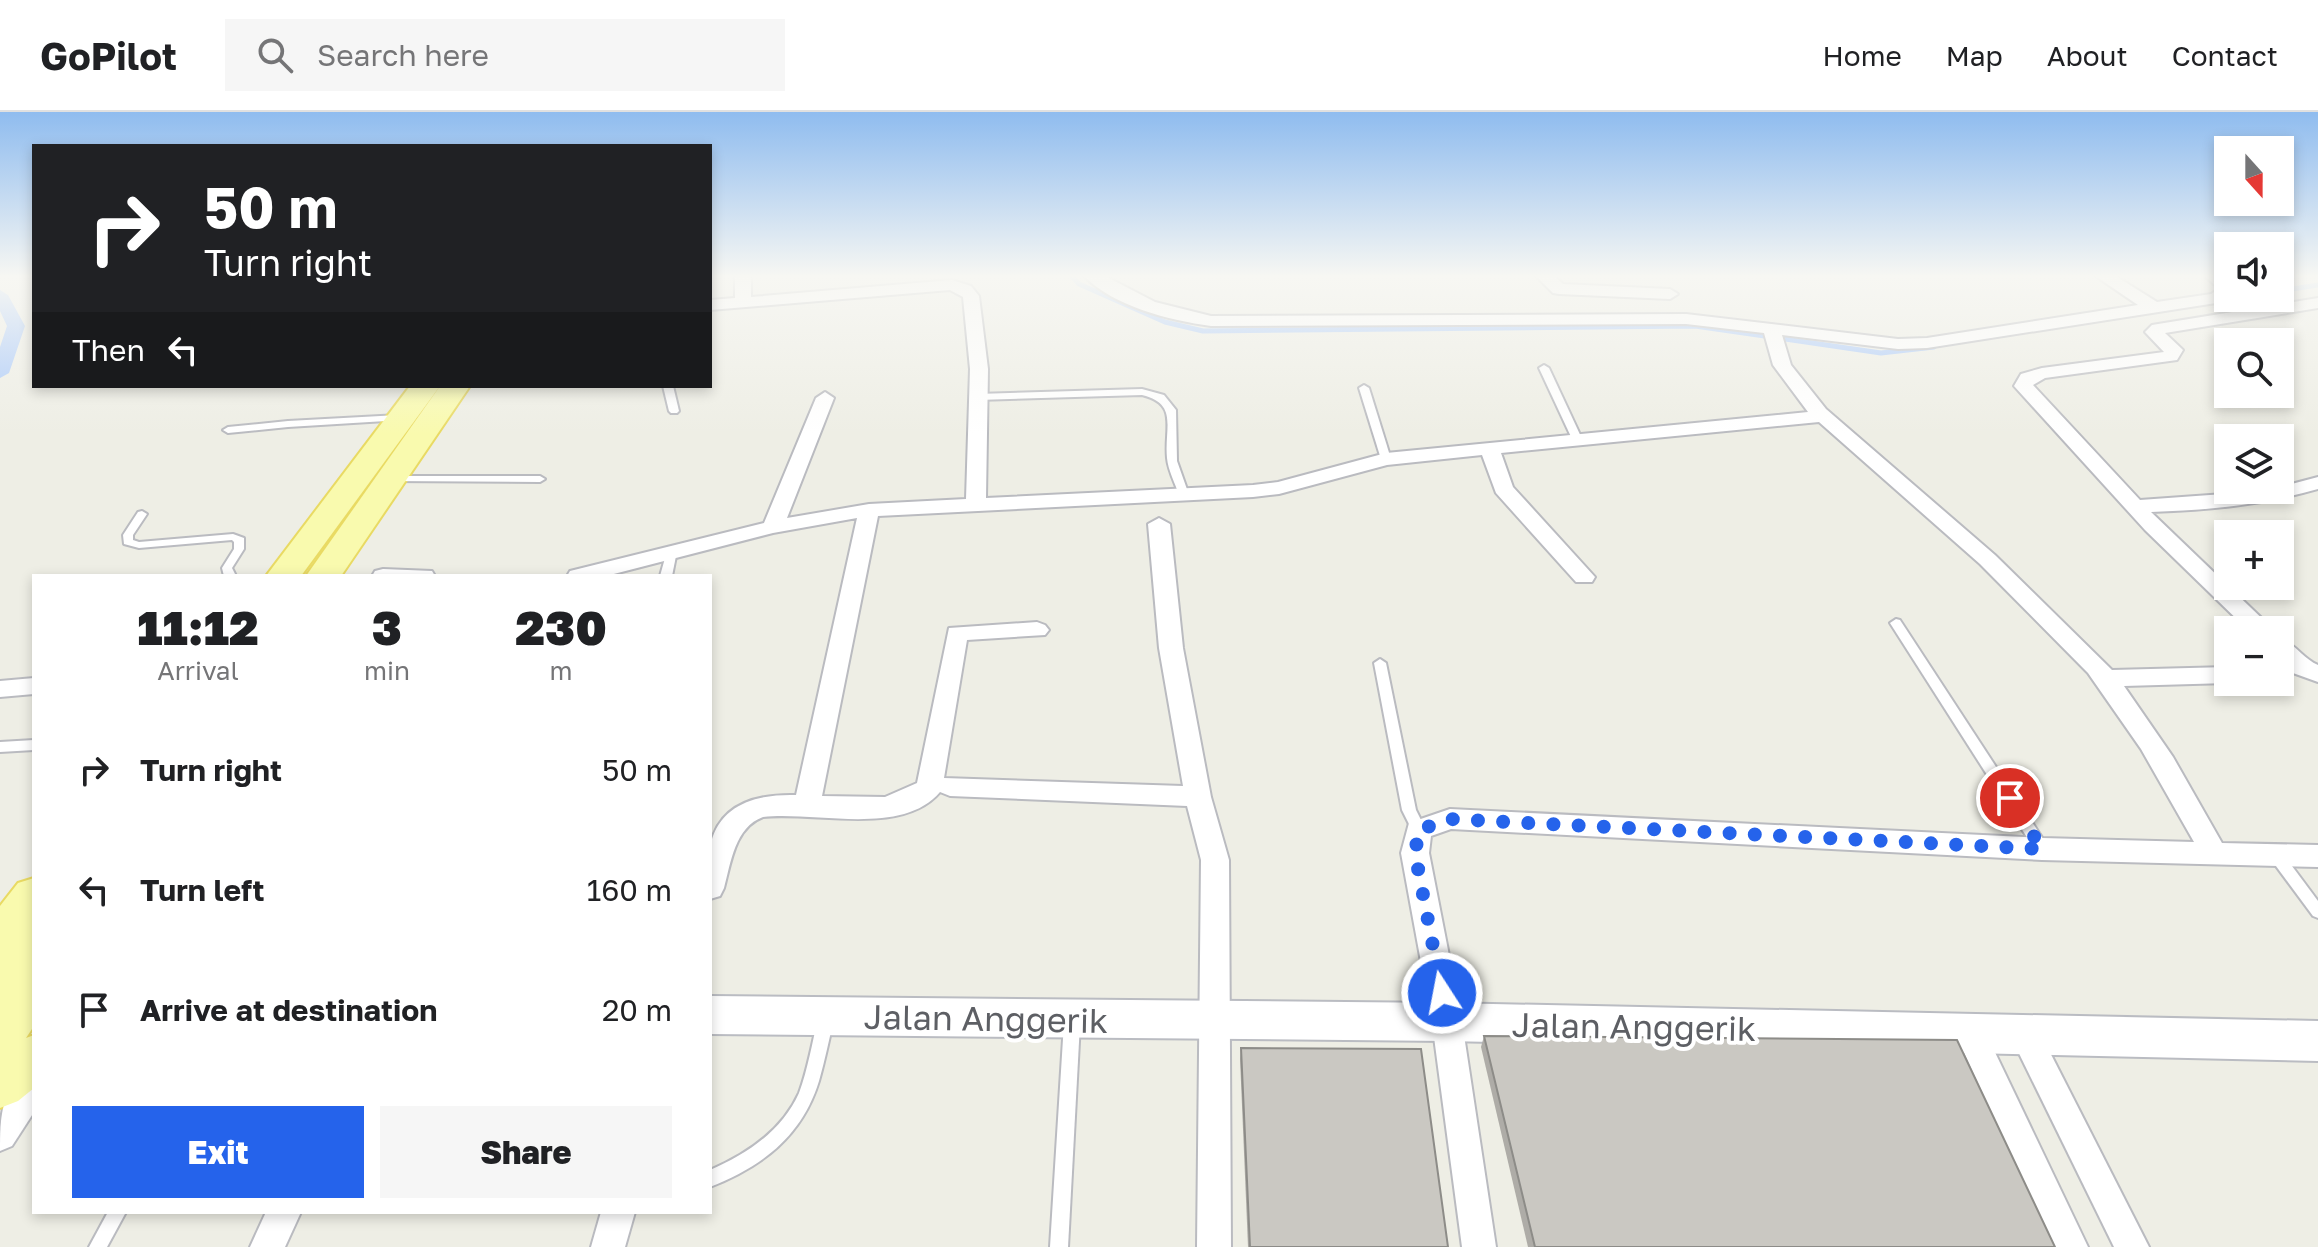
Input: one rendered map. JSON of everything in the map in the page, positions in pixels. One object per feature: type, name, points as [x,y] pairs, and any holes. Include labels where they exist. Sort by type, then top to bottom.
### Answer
[{"type":"main road","points":[[285,574],[424,388]]},
{"type":"main road","points":[[324,574],[454,388]]},
{"type":"main road","points":[[0,940],[32,899]]},
{"type":"main road","points":[[15,1003],[32,942]]},
{"type":"main road","name":"Jalan Anggerik","points":[[712,1015],[1447,1022],[2318,1041]]},
{"type":"main road","points":[[0,1085],[32,1059]]},
{"type":"street","points":[[975,328],[979,369],[976,504]]},
{"type":"street","points":[[1734,328],[1772,335],[1870,343],[1913,343],[2013,328]]},
{"type":"street","points":[[2164,328],[2154,332],[2174,350],[2171,356],[2027,378],[2023,386],[2136,506],[2248,616]]},
{"type":"street","points":[[1772,335],[1794,382],[1822,416],[1984,557],[2106,678],[2161,756],[2213,851]]},
{"type":"street","points":[[773,527],[825,398]]},
{"type":"street","points":[[586,574],[773,527],[869,510],[1279,488],[1386,459],[1822,416]]},
{"type":"street","points":[[1490,449],[1503,489],[1584,577]]},
{"type":"street","points":[[2136,506],[2223,503],[2318,483]]},
{"type":"street","points":[[806,805],[814,782],[869,510]]},
{"type":"street","points":[[1159,524],[1171,648],[1198,797],[1215,860],[1214,1247]]},
{"type":"street","points":[[712,881],[726,832],[736,820],[765,805],[859,810],[885,809],[912,802],[929,788],[957,633],[1037,630]]},
{"type":"street","points":[[2106,678],[2214,675]]},
{"type":"street","points":[[0,689],[32,686]]},
{"type":"street","points":[[950,786],[1198,797]]},
{"type":"street","points":[[1479,1247],[1447,1022],[1415,853],[1419,830],[1450,819],[2042,849],[2318,856]]},
{"type":"street","points":[[1970,1033],[2071,1247]]},
{"type":"street","points":[[2025,1035],[2132,1247]]},
{"type":"street","points":[[0,1135],[32,1088]]},
{"type":"street","points":[[267,1247],[283,1214]]},
{"type":"street","points":[[608,1247],[617,1214]]},
{"type":"lane","points":[[1544,368],[1578,441]]},
{"type":"lane","points":[[668,388],[674,411]]},
{"type":"lane","points":[[1364,388],[1386,459]]},
{"type":"lane","points":[[977,397],[1142,392],[1161,397],[1171,410],[1172,461],[1184,495]]},
{"type":"lane","points":[[228,430],[402,418]]},
{"type":"lane","points":[[389,479],[540,479]]},
{"type":"lane","points":[[142,514],[128,535],[128,542],[139,545],[233,537],[240,540],[239,549],[227,568],[229,574]]},
{"type":"lane","points":[[666,574],[672,551]]},
{"type":"lane","points":[[1896,623],[2042,849]]},
{"type":"lane","points":[[1380,663],[1405,797],[1419,830]]},
{"type":"lane","points":[[0,747],[32,745]]},
{"type":"lane","points":[[2275,854],[2318,912]]},
{"type":"lane","points":[[712,1178],[745,1163],[783,1133],[804,1100],[826,1016]]},
{"type":"lane","points":[[1059,1247],[1072,1019]]},
{"type":"lane","points":[[98,1247],[116,1214]]},
{"type":"building","points":[[1484,1036],[1957,1040],[2055,1247],[1535,1247]]},
{"type":"building","points":[[1241,1048],[1421,1049],[1448,1247],[1250,1247]]},
{"type":"waterway","points":[[0,373],[15,328]]},
{"type":"waterway","points":[[1190,328],[1203,331],[1501,328]]},
{"type":"waterway","points":[[1709,328],[1881,353],[1934,347]]},
{"type":"route","points":[[1442,993],[1415,853],[1419,830],[1450,819],[2042,849],[2010,798]]}]
